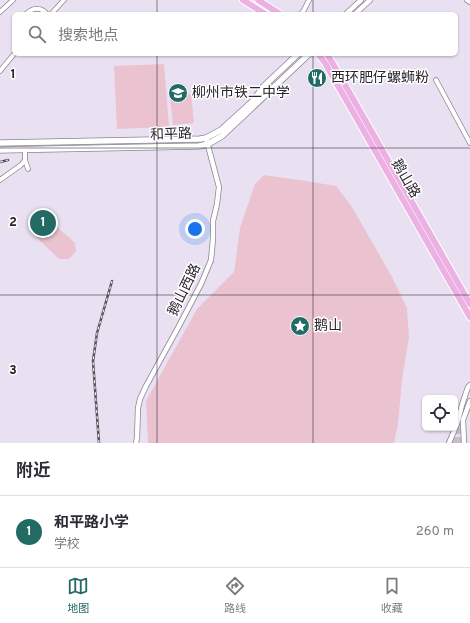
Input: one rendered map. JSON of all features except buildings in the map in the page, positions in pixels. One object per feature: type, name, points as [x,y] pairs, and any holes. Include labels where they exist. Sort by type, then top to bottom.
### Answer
[{"type":"main road","points":[[243,0],[262,12]]},
{"type":"main road","points":[[258,0],[277,12]]},
{"type":"main road","name":"和平路","points":[[0,143],[206,138],[221,130],[254,100],[263,87],[296,56]]},
{"type":"main road","name":"和平路","points":[[0,150],[167,147],[199,146],[208,144],[222,136],[307,56]]},
{"type":"main road","name":"鹅山路","points":[[320,56],[325,63],[470,317]]},
{"type":"main road","name":"鹅山路","points":[[328,56],[470,304]]},
{"type":"street","points":[[0,12],[13,0]]},
{"type":"street","points":[[53,12],[64,0]]},
{"type":"street","points":[[302,12],[309,0]]},
{"type":"street","points":[[348,12],[361,0]]},
{"type":"street","points":[[357,12],[370,0]]},
{"type":"street","points":[[28,12],[30,10],[39,9],[45,12]]},
{"type":"street","points":[[0,71],[12,56]]},
{"type":"street","points":[[436,80],[470,143]]},
{"type":"street","name":"鹅山西路","points":[[136,443],[140,399],[180,326],[211,260],[214,239],[213,221],[219,187],[206,138]]},
{"type":"street","points":[[25,150],[25,160],[28,169]]},
{"type":"street","points":[[0,180],[21,165],[25,160]]},
{"type":"street","points":[[449,443],[458,424],[462,405],[470,385]]},
{"type":"street","points":[[464,443],[463,420],[470,401]]},
{"type":"shaded area","points":[[164,64],[169,127],[117,129],[114,66]]},
{"type":"shaded area","points":[[191,94],[194,123],[173,125],[170,97]]},
{"type":"shaded area","points":[[264,175],[336,186],[352,207],[392,277],[407,308],[409,337],[402,380],[398,424],[394,443],[148,443],[146,401],[197,309],[234,272],[240,228],[255,184]]},
{"type":"shaded area","points":[[45,216],[75,243],[76,251],[69,259],[59,259],[30,231],[32,220]]},
{"type":"tunnel","points":[[460,443],[462,425]]},
{"type":"tunnel","points":[[454,443],[456,431]]},
{"type":"railway","points":[[0,162],[8,160]]},
{"type":"railway","points":[[99,443],[93,361],[97,333],[112,281]]},
{"type":"place","name":"西环肥仔螺蛳粉","points":[[317,78]]},
{"type":"place","name":"柳州市铁二中学","points":[[178,93]]},
{"type":"place","name":"和平路小学","points":[[43,223]]},
{"type":"place","name":"鹅山","points":[[300,326]]}]
